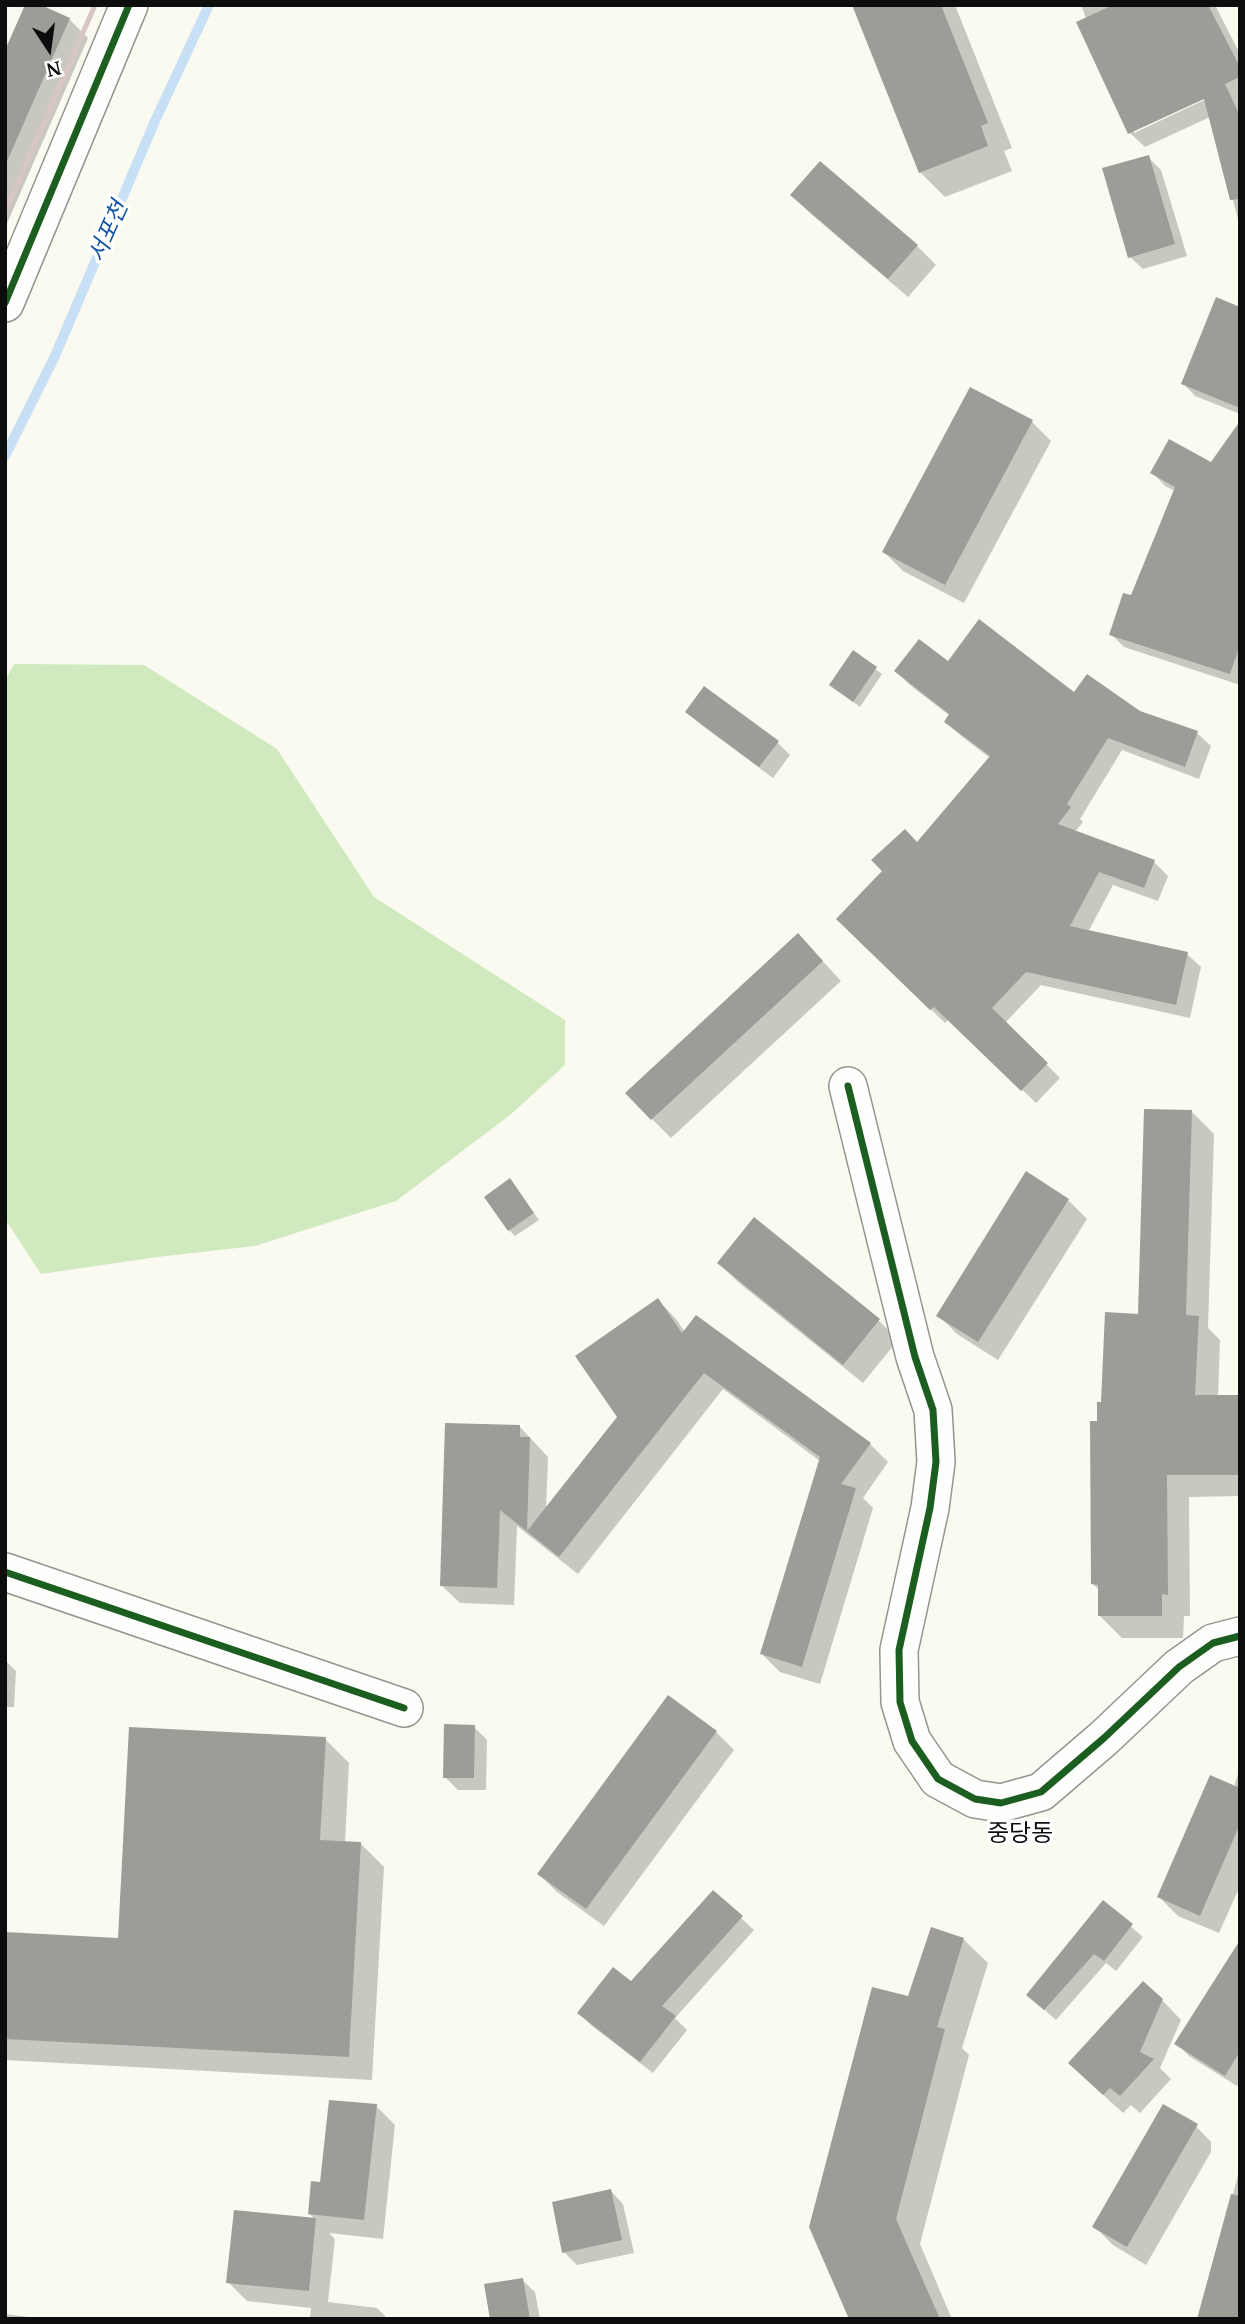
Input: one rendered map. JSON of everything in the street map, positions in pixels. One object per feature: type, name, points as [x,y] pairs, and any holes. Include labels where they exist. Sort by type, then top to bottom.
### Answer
[{"type":"street","points":[[5,303],[130,5]]},
{"type":"street","points":[[848,1086],[915,1357],[933,1410],[936,1462],[930,1508],[899,1650],[899,1663],[900,1702],[912,1741],[938,1779],[975,1799],[1000,1804],[1041,1792],[1104,1738],[1179,1667],[1213,1643],[1240,1636]]},
{"type":"street","points":[[5,1572],[404,1708]]},
{"type":"green space","points":[[14,664],[144,665],[277,749],[374,897],[565,1020],[565,1065],[510,1115],[396,1201],[255,1246],[41,1274],[5,1219],[5,681]]},
{"type":"building","points":[[25,5],[41,5],[70,18],[5,166],[5,50]]},
{"type":"building","points":[[852,5],[941,5],[988,123],[981,126],[988,146],[919,173]]},
{"type":"building","points":[[1113,5],[1208,5],[1240,67],[1240,77],[1225,84],[1240,116],[1240,199],[1230,200],[1204,99],[1128,134],[1076,22]]},
{"type":"building","points":[[1149,155],[1175,244],[1128,258],[1102,168]]},
{"type":"building","points":[[820,161],[918,245],[888,279],[790,195]]},
{"type":"building","points":[[1216,297],[1240,307],[1240,408],[1181,384]]},
{"type":"building","points":[[970,387],[1033,420],[945,585],[882,552]]},
{"type":"building","points":[[1240,421],[1240,645],[1230,674],[1109,635],[1123,593],[1131,595],[1175,487],[1150,473],[1169,439],[1211,462]]},
{"type":"building","points":[[979,619],[1074,692],[1087,674],[1140,711],[1198,731],[1185,767],[1108,738],[1067,804],[1071,807],[1058,824],[1155,860],[1144,888],[1099,872],[1070,926],[1188,952],[1176,1005],[1026,972],[992,1008],[1048,1063],[1021,1091],[934,1007],[930,1010],[836,919],[882,871],[871,860],[905,829],[917,842],[990,756],[944,722],[949,714],[894,671],[919,639],[948,661]]},
{"type":"building","points":[[853,650],[877,667],[853,702],[829,685]]},
{"type":"building","points":[[704,686],[779,741],[759,767],[685,712]]},
{"type":"building","points":[[798,933],[823,961],[651,1120],[625,1093]]},
{"type":"building","points":[[1144,1109],[1192,1110],[1186,1315],[1199,1316],[1195,1395],[1240,1395],[1240,1475],[1167,1475],[1168,1595],[1162,1594],[1162,1616],[1098,1616],[1098,1585],[1091,1584],[1090,1421],[1097,1421],[1097,1402],[1101,1402],[1105,1312],[1138,1314]]},
{"type":"building","points":[[1026,1171],[1069,1199],[978,1342],[936,1316]]},
{"type":"building","points":[[510,1178],[534,1213],[508,1231],[484,1197]]},
{"type":"building","points":[[754,1217],[880,1319],[843,1365],[717,1263]]},
{"type":"building","points":[[658,1298],[682,1333],[696,1315],[871,1443],[841,1484],[856,1488],[802,1667],[760,1654],[820,1457],[704,1373],[559,1557],[500,1510],[497,1588],[440,1586],[445,1423],[520,1425],[520,1437],[530,1437],[527,1531],[617,1417],[575,1356]]},
{"type":"building","points":[[668,1695],[717,1731],[586,1909],[537,1874]]},
{"type":"building","points":[[444,1724],[475,1725],[474,1778],[443,1778]]},
{"type":"building","points":[[129,1727],[326,1737],[320,1840],[361,1842],[349,2057],[5,2039],[5,1932],[118,1938]]},
{"type":"building","points":[[1210,1775],[1240,1788],[1240,1824],[1200,1916],[1157,1897]]},
{"type":"building","points":[[713,1890],[743,1916],[662,2006],[676,2016],[640,2062],[577,2013],[613,1967],[631,1981]]},
{"type":"building","points":[[1103,1900],[1133,1924],[1104,1961],[1094,1954],[1044,2010],[1026,1995]]},
{"type":"building","points":[[931,1927],[964,1938],[937,2027],[945,2029],[896,2219],[940,2319],[849,2319],[809,2227],[872,1987],[908,1996]]},
{"type":"building","points":[[1240,1940],[1240,2051],[1225,2076],[1174,2044]]},
{"type":"building","points":[[1143,1981],[1163,1999],[1140,2052],[1154,2059],[1120,2096],[1110,2088],[1103,2095],[1068,2063]]},
{"type":"building","points":[[329,2100],[377,2104],[364,2220],[308,2214],[311,2181],[320,2182]]},
{"type":"building","points":[[1163,2104],[1198,2124],[1127,2247],[1092,2227]]},
{"type":"building","points":[[611,2189],[622,2240],[562,2253],[552,2202]]},
{"type":"building","points":[[1231,2194],[1240,2196],[1240,2319],[1197,2319]]},
{"type":"building","points":[[234,2210],[316,2218],[309,2291],[226,2283]]},
{"type":"building","points":[[523,2278],[530,2319],[490,2319],[484,2284]]},
{"type":"waterway","name":"서포천","points":[[5,456],[55,356],[155,121],[209,5]]},
{"type":"railway","points":[[5,212],[95,5]]},
{"type":"cycle path","points":[[5,303],[129,5]]},
{"type":"cycle path","points":[[848,1086],[915,1357],[933,1410],[936,1462],[930,1508],[899,1650],[900,1702],[912,1741],[938,1779],[975,1799],[1001,1803],[1041,1792],[1104,1738],[1179,1667],[1213,1643],[1240,1636]]},
{"type":"cycle path","points":[[5,1572],[404,1708]]},
{"type":"district","name":"중당동","points":[[1020,1834]]}]
